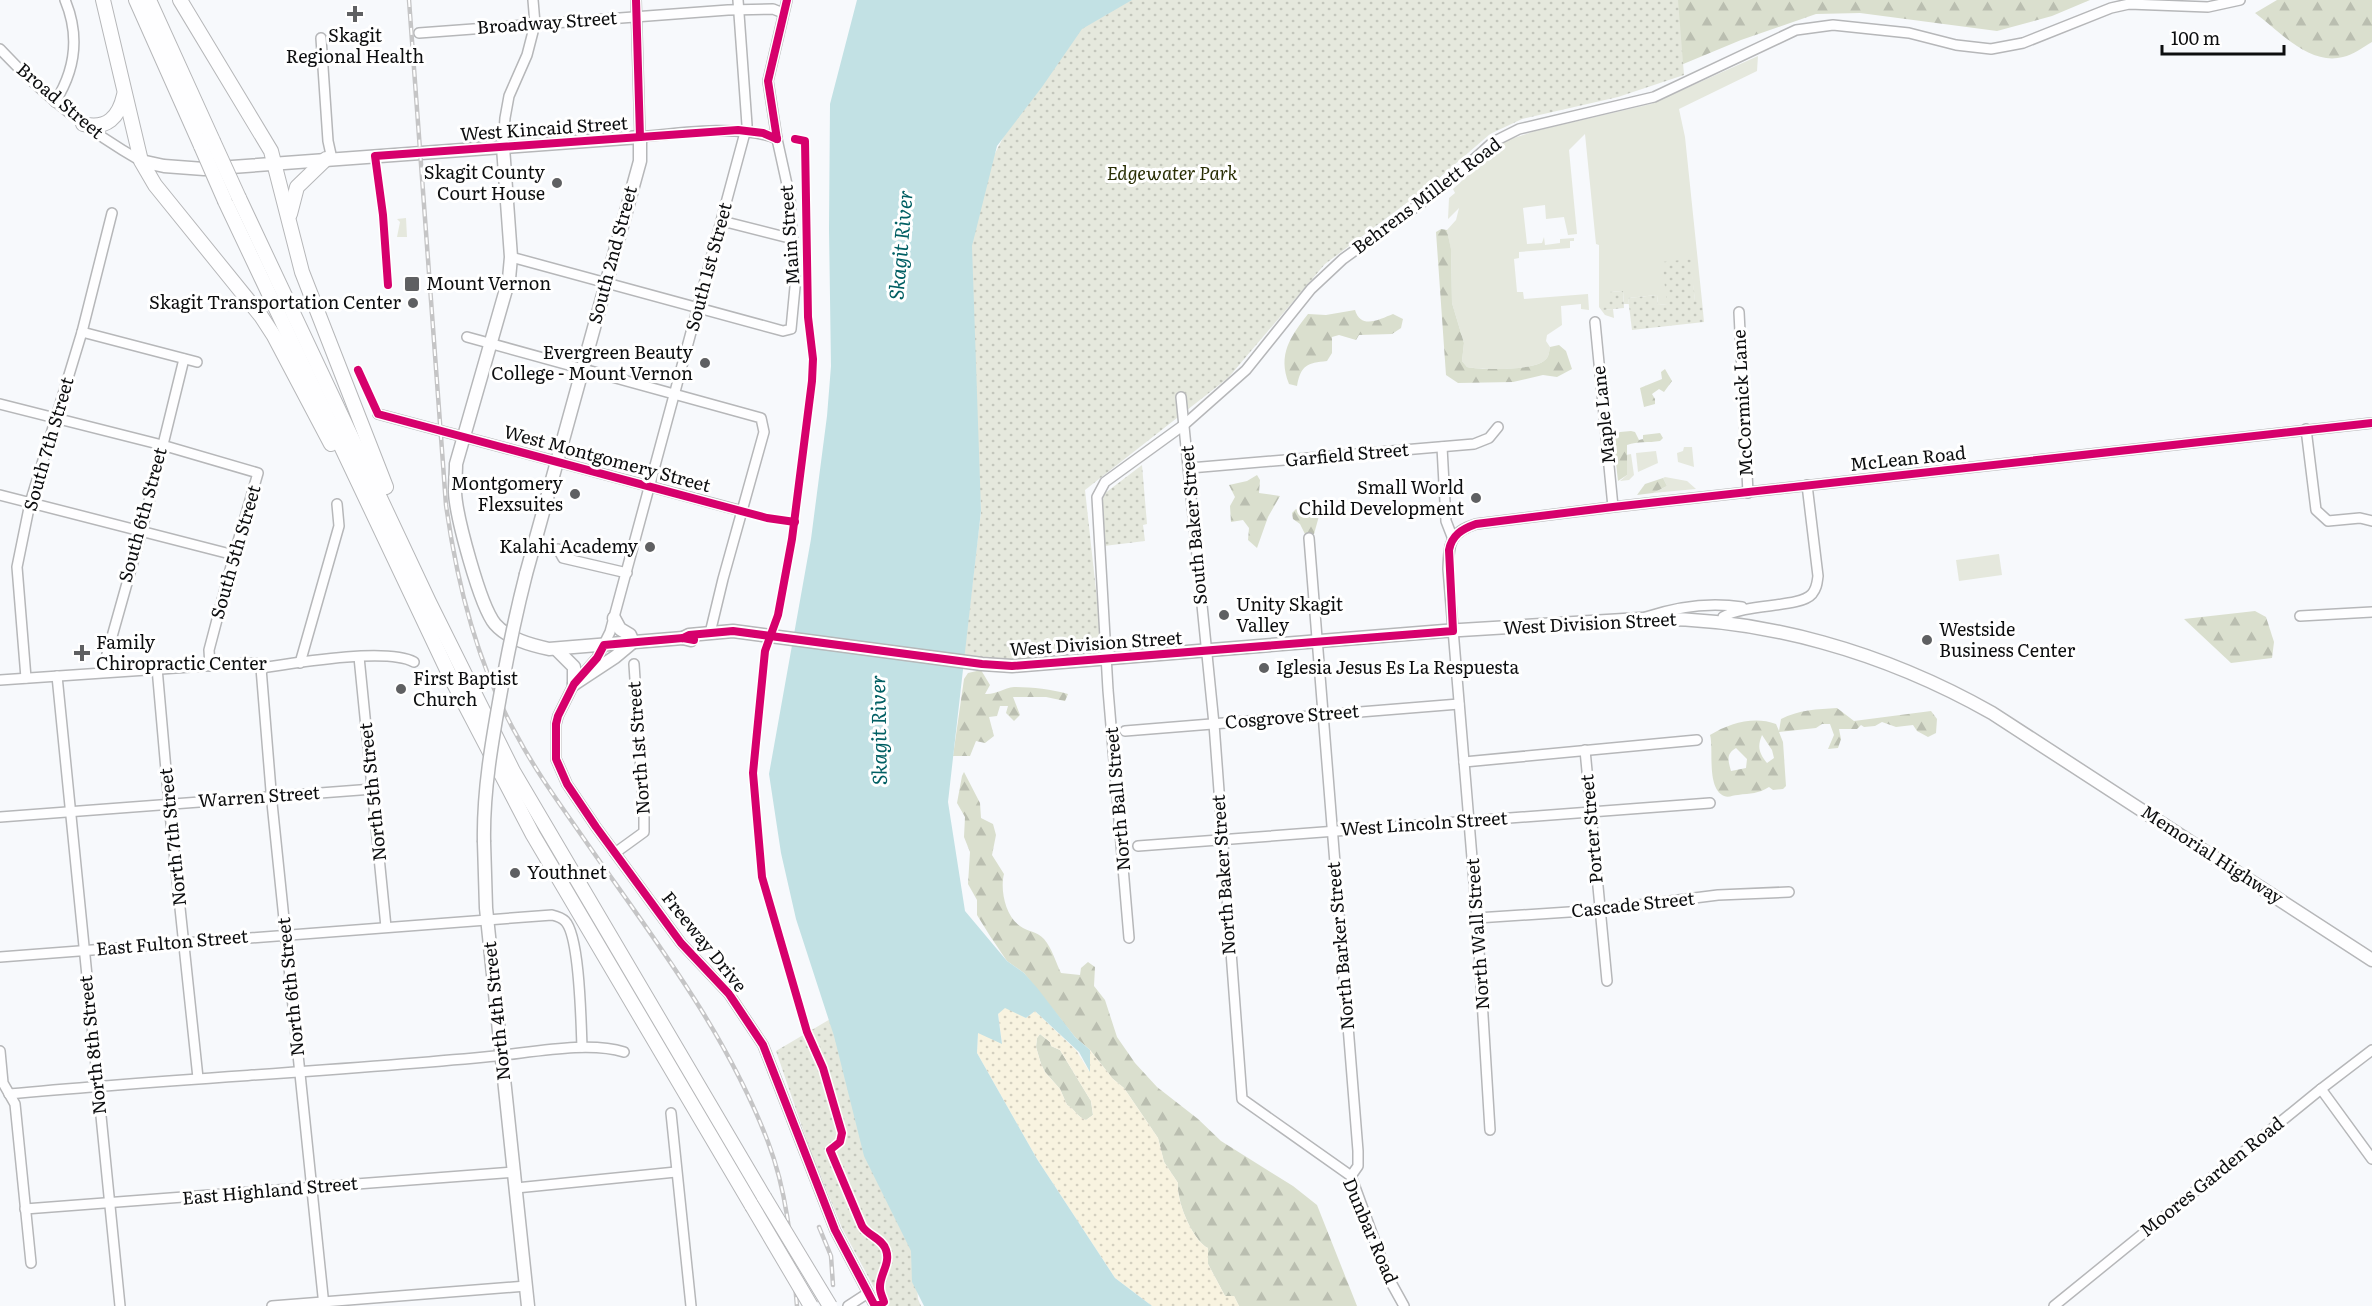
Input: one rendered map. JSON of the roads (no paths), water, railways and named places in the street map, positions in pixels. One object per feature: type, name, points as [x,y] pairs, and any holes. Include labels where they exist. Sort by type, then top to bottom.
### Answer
[{"type":"highway","points":[[103,0],[141,160],[155,184],[261,316],[274,336],[341,462],[408,604],[449,674]]},
{"type":"highway","points":[[136,0],[207,143],[239,198],[456,657],[513,771],[830,1306]]},
{"type":"highway","points":[[149,0],[207,143],[225,201],[449,674],[532,835],[811,1306]]},
{"type":"highway","points":[[180,0],[271,151],[302,272],[396,514],[405,546]]},
{"type":"highway","points":[[83,124],[106,125],[119,112],[125,93]]},
{"type":"highway","points":[[290,228],[290,208],[297,187],[329,159]]},
{"type":"main road","name":"West Kincaid Street","points":[[329,159],[640,136]]},
{"type":"main road","name":"South 2nd Street","points":[[496,715],[526,574],[640,161],[640,136]]},
{"type":"main road","name":"West Division Street","points":[[503,147],[511,257],[509,279],[456,464],[455,494],[472,567],[484,606],[496,625],[511,636],[536,646],[556,649],[747,634]]},
{"type":"main road","name":"Broad Street","points":[[141,160],[164,166],[191,169],[329,159]]},
{"type":"main road","points":[[574,684],[633,642],[614,618]]},
{"type":"main road","name":"West Division Street","points":[[683,638],[689,634],[733,631],[1012,666],[1452,631],[1670,618],[1722,623],[1794,635],[1885,662],[1948,689],[2052,750]]},
{"type":"main road","points":[[556,649],[574,667],[574,684]]},
{"type":"main road","name":"North 4th Street","points":[[496,715],[484,801],[488,920],[528,1306]]},
{"type":"main road","name":"Memorial Highway","points":[[2052,750],[2372,960]]},
{"type":"street","points":[[55,102],[68,80],[74,59],[75,30],[66,0]]},
{"type":"street","points":[[503,147],[509,96],[527,55],[535,24],[534,0]]},
{"type":"street","name":"South 2nd Street","points":[[636,0],[640,136]]},
{"type":"street","points":[[777,139],[768,81],[787,0]]},
{"type":"street","name":"Behrens Millett Road","points":[[1105,482],[1185,424],[1246,370],[1311,289],[1343,259],[1442,188],[1493,142],[1519,129],[1654,97],[1796,30],[1833,25],[1844,26],[1909,33],[1956,45],[1991,50],[2023,43],[2111,8],[2129,4],[2208,7],[2240,0]]},
{"type":"street","name":"Broadway Street","points":[[418,33],[637,17],[738,5],[773,9],[783,13]]},
{"type":"street","name":"South 1st Street","points":[[604,645],[627,573],[747,124],[738,5]]},
{"type":"street","points":[[321,38],[329,159]]},
{"type":"street","name":"Broad Street","points":[[0,49],[55,102],[83,124],[141,160]]},
{"type":"street","name":"West Kincaid Street","points":[[640,136],[745,131],[763,133],[777,139]]},
{"type":"street","name":"Main Street","points":[[699,307],[789,331],[792,325],[795,287],[790,198],[777,139]]},
{"type":"street","name":"South 7th Street","points":[[26,678],[17,567],[30,503],[82,332],[112,213]]},
{"type":"street","points":[[722,220],[793,240]]},
{"type":"street","points":[[511,257],[699,307]]},
{"type":"street","name":"McCormick Lane","points":[[1739,312],[1748,493]]},
{"type":"street","name":"Maple Lane","points":[[1595,322],[1613,507]]},
{"type":"street","points":[[82,332],[197,362]]},
{"type":"street","points":[[467,337],[758,416],[762,421],[764,432],[710,633]]},
{"type":"street","name":"South 6th Street","points":[[102,672],[142,530],[183,359]]},
{"type":"street","name":"South Baker Street","points":[[1181,397],[1190,468],[1206,652]]},
{"type":"street","points":[[0,404],[162,445]]},
{"type":"street","name":"West Montgomery Street","points":[[378,414],[742,511]]},
{"type":"street","name":"McLean Road","points":[[1453,538],[1465,528],[1476,524],[2372,423]]},
{"type":"street","name":"Garfield Street","points":[[1190,468],[1442,447],[1484,441],[1498,426]]},
{"type":"street","points":[[2306,429],[2316,510],[2328,521],[2360,518],[2372,521]]},
{"type":"street","name":"South 5th Street","points":[[162,445],[258,473],[209,650],[210,666]]},
{"type":"street","points":[[1442,447],[1446,521],[1453,538]]},
{"type":"street","name":"North Ball Street","points":[[1105,482],[1096,497],[1129,938]]},
{"type":"street","points":[[1722,623],[1723,617],[1733,611],[1799,601],[1813,594],[1818,576],[1807,485]]},
{"type":"street","points":[[0,495],[234,555]]},
{"type":"street","points":[[300,663],[339,526],[337,504]]},
{"type":"street","name":"North Barker Street","points":[[1309,538],[1358,1151],[1358,1166],[1351,1176]]},
{"type":"street","name":"North Wall Street","points":[[1453,538],[1449,550],[1448,569],[1470,821],[1490,1130]]},
{"type":"street","points":[[558,549],[562,558],[627,573]]},
{"type":"street","points":[[1640,619],[1670,609],[1726,605],[1748,607]]},
{"type":"street","points":[[2300,616],[2372,612]]},
{"type":"street","name":"Freeway Drive","points":[[604,645],[597,658],[574,684],[556,724],[556,759],[567,784],[615,852],[681,943],[729,994],[764,1046],[835,1230],[875,1306]]},
{"type":"street","name":"North Baker Street","points":[[1206,652],[1214,724],[1242,1099]]},
{"type":"street","points":[[0,680],[249,663],[255,663],[261,668],[384,654],[405,657],[414,662]]},
{"type":"street","name":"North 5th Street","points":[[359,657],[386,927]]},
{"type":"street","name":"North 1st Street","points":[[615,852],[644,832],[634,664]]},
{"type":"street","name":"North 7th Street","points":[[158,668],[169,804],[198,1078]]},
{"type":"street","name":"North 6th Street","points":[[261,668],[271,796],[324,1304]]},
{"type":"street","name":"North 8th Street","points":[[57,676],[120,1306]]},
{"type":"street","name":"Cosgrove Street","points":[[1125,731],[1460,705]]},
{"type":"street","points":[[1464,762],[1697,740]]},
{"type":"street","name":"Porter Street","points":[[1585,750],[1607,981]]},
{"type":"street","name":"Warren Street","points":[[0,817],[374,789]]},
{"type":"street","name":"West Lincoln Street","points":[[1138,846],[1710,803]]},
{"type":"street","name":"Cascade Street","points":[[1477,918],[1599,910],[1718,896],[1789,892]]},
{"type":"street","name":"East Fulton Street","points":[[0,957],[552,915],[564,920],[570,933],[579,977],[582,1047]]},
{"type":"street","points":[[9,1094],[502,1056],[582,1047],[613,1048],[624,1052]]},
{"type":"street","name":"Moores Garden Road","points":[[2054,1306],[2372,1050]]},
{"type":"street","points":[[0,1051],[3,1083],[15,1104],[31,1263]]},
{"type":"street","points":[[2321,1089],[2372,1159]]},
{"type":"street","name":"Dunbar Road","points":[[1242,1099],[1351,1176],[1388,1276],[1404,1306]]},
{"type":"street","points":[[671,1113],[691,1306]]},
{"type":"street","name":"East Highland Street","points":[[25,1209],[515,1172]]},
{"type":"street","points":[[516,1188],[676,1172]]},
{"type":"street","points":[[272,1306],[324,1304],[526,1286]]},
{"type":"street","points":[[848,1306],[868,1293]]},
{"type":"water","name":"Skagit River","points":[[857,0],[1132,0],[1082,29],[997,146],[972,246],[981,511],[948,802],[965,911],[1007,961],[1024,973],[1038,989],[1075,1037],[1090,1050],[1090,1072],[1079,1052],[1035,1011],[1026,1018],[1005,1008],[998,1014],[1002,1044],[978,1033],[977,1053],[1037,1159],[1115,1278],[1152,1306],[924,1306],[912,1282],[911,1251],[864,1156],[834,1036],[796,919],[781,853],[769,774],[811,539],[827,416],[831,366],[830,104]]},
{"type":"railway","points":[[409,0],[446,505],[456,564],[470,623],[490,680],[523,747],[556,799],[684,983],[708,1021],[750,1100],[775,1162],[785,1202],[797,1306]]},
{"type":"railway","points":[[819,1227],[831,1256],[833,1285]]},
{"type":"place","name":"Skagit Regional Health","points":[[355,14]]},
{"type":"place","name":"Skagit County Court House","points":[[557,183]]},
{"type":"place","name":"Mount Vernon","points":[[412,284]]},
{"type":"place","name":"Skagit Transportation Center","points":[[413,303]]},
{"type":"place","name":"Evergreen Beauty College - Mount Vernon","points":[[705,363]]},
{"type":"place","name":"Montgomery Flexsuites","points":[[575,494]]},
{"type":"place","name":"Small World Child Development","points":[[1476,498]]},
{"type":"place","name":"Kalahi Academy","points":[[650,547]]},
{"type":"place","name":"Unity Skagit Valley","points":[[1224,615]]},
{"type":"place","name":"Westside Business Center","points":[[1927,640]]},
{"type":"place","name":"Family Chiropractic Center","points":[[82,653]]},
{"type":"place","name":"Iglesia Jesus Es La Respuesta","points":[[1264,668]]},
{"type":"place","name":"First Baptist Church","points":[[401,689]]},
{"type":"place","name":"Youthnet","points":[[515,873]]},
{"type":"park label","name":"Edgewater Park","points":[[1172,174]]}]
